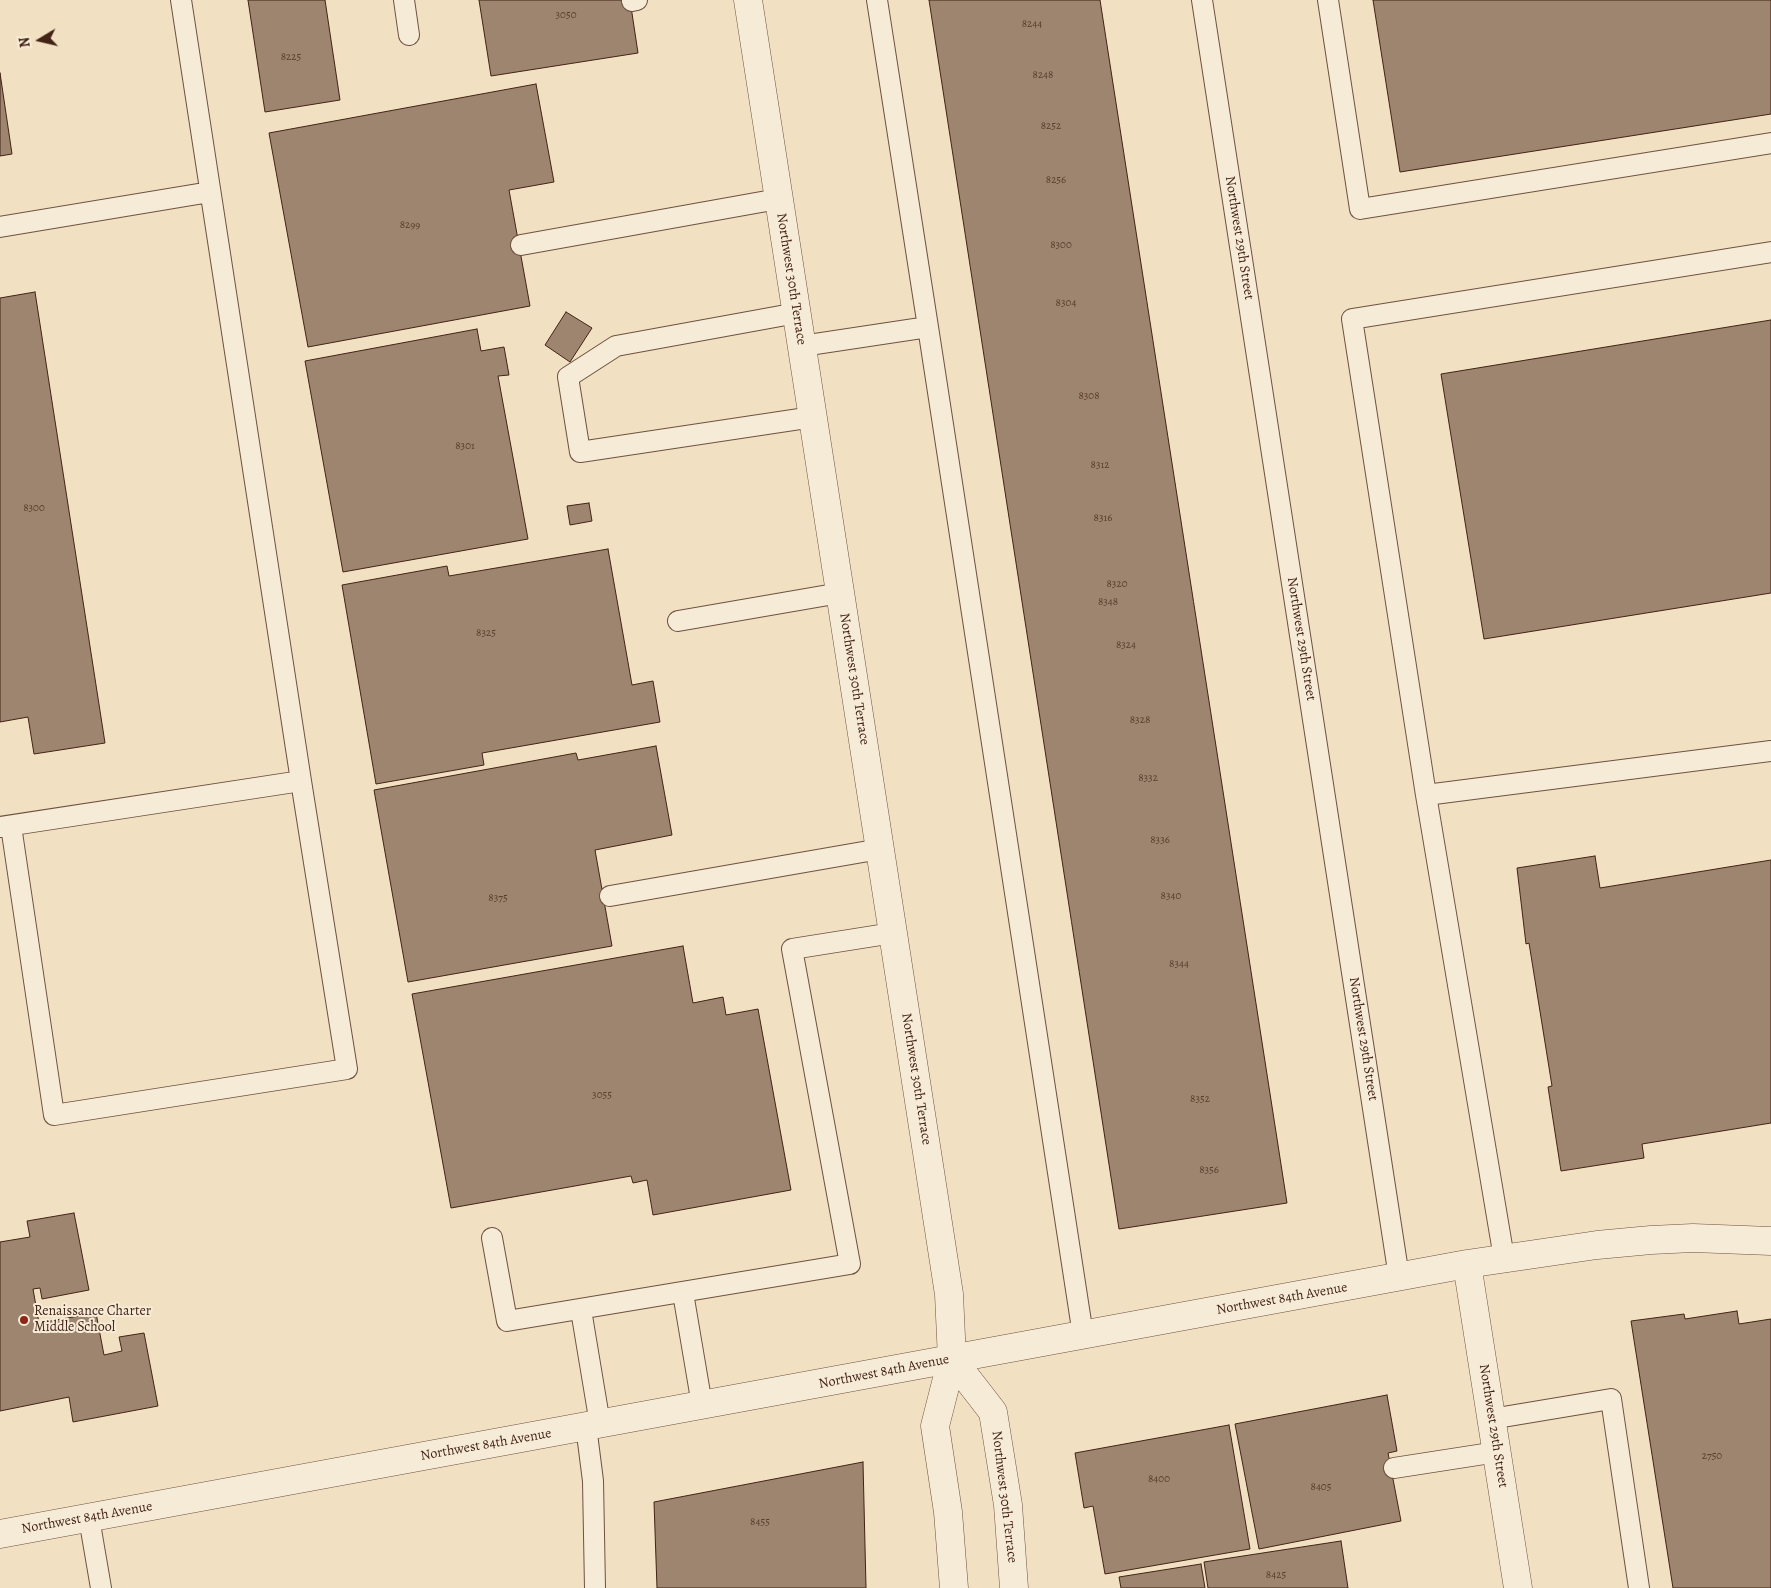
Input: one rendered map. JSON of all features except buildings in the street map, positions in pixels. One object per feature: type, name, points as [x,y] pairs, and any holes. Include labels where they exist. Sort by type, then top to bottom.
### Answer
[{"type":"street","name":"Northwest 30th Terrace","points":[[748,0],[948,1294],[952,1359],[935,1426],[948,1512],[954,1588]]},
{"type":"street","name":"Northwest 84th Avenue","points":[[0,1534],[1467,1264],[1597,1245],[1651,1240],[1693,1238],[1771,1242]]},
{"type":"street","name":"Northwest 29th Street","points":[[1467,1264],[1518,1588]]},
{"type":"street","name":"Northwest 30th Terrace","points":[[952,1359],[993,1412],[1008,1506],[1014,1588]]},
{"type":"lane","points":[[181,0],[347,1069],[54,1114],[5,826],[301,780]]},
{"type":"lane","points":[[404,0],[409,35]]},
{"type":"lane","points":[[877,0],[1083,1335]]},
{"type":"lane","name":"Northwest 29th Street","points":[[1202,0],[1399,1278]]},
{"type":"lane","points":[[1328,0],[1360,208],[1771,143]]},
{"type":"lane","points":[[0,227],[210,192]]},
{"type":"lane","points":[[521,245],[778,199]]},
{"type":"lane","points":[[1504,1258],[1426,795],[1352,319],[1771,252]]},
{"type":"lane","points":[[796,313],[616,346],[568,377],[580,452],[813,418]]},
{"type":"lane","points":[[802,346],[928,327]]},
{"type":"lane","points":[[678,621],[840,593]]},
{"type":"lane","points":[[1426,795],[1771,751]]},
{"type":"lane","points":[[610,896],[880,849]]},
{"type":"lane","points":[[492,1238],[507,1321],[850,1264],[792,949],[893,933]]},
{"type":"lane","points":[[683,1293],[702,1405]]},
{"type":"lane","points":[[581,1310],[593,1425],[596,1588]]},
{"type":"lane","points":[[1491,1418],[1611,1399],[1640,1588]]},
{"type":"lane","points":[[1394,1468],[1497,1452]]},
{"type":"lane","points":[[89,1518],[101,1588]]},
{"type":"place","name":"Renaissance Charter Middle School","points":[[24,1320]]}]
